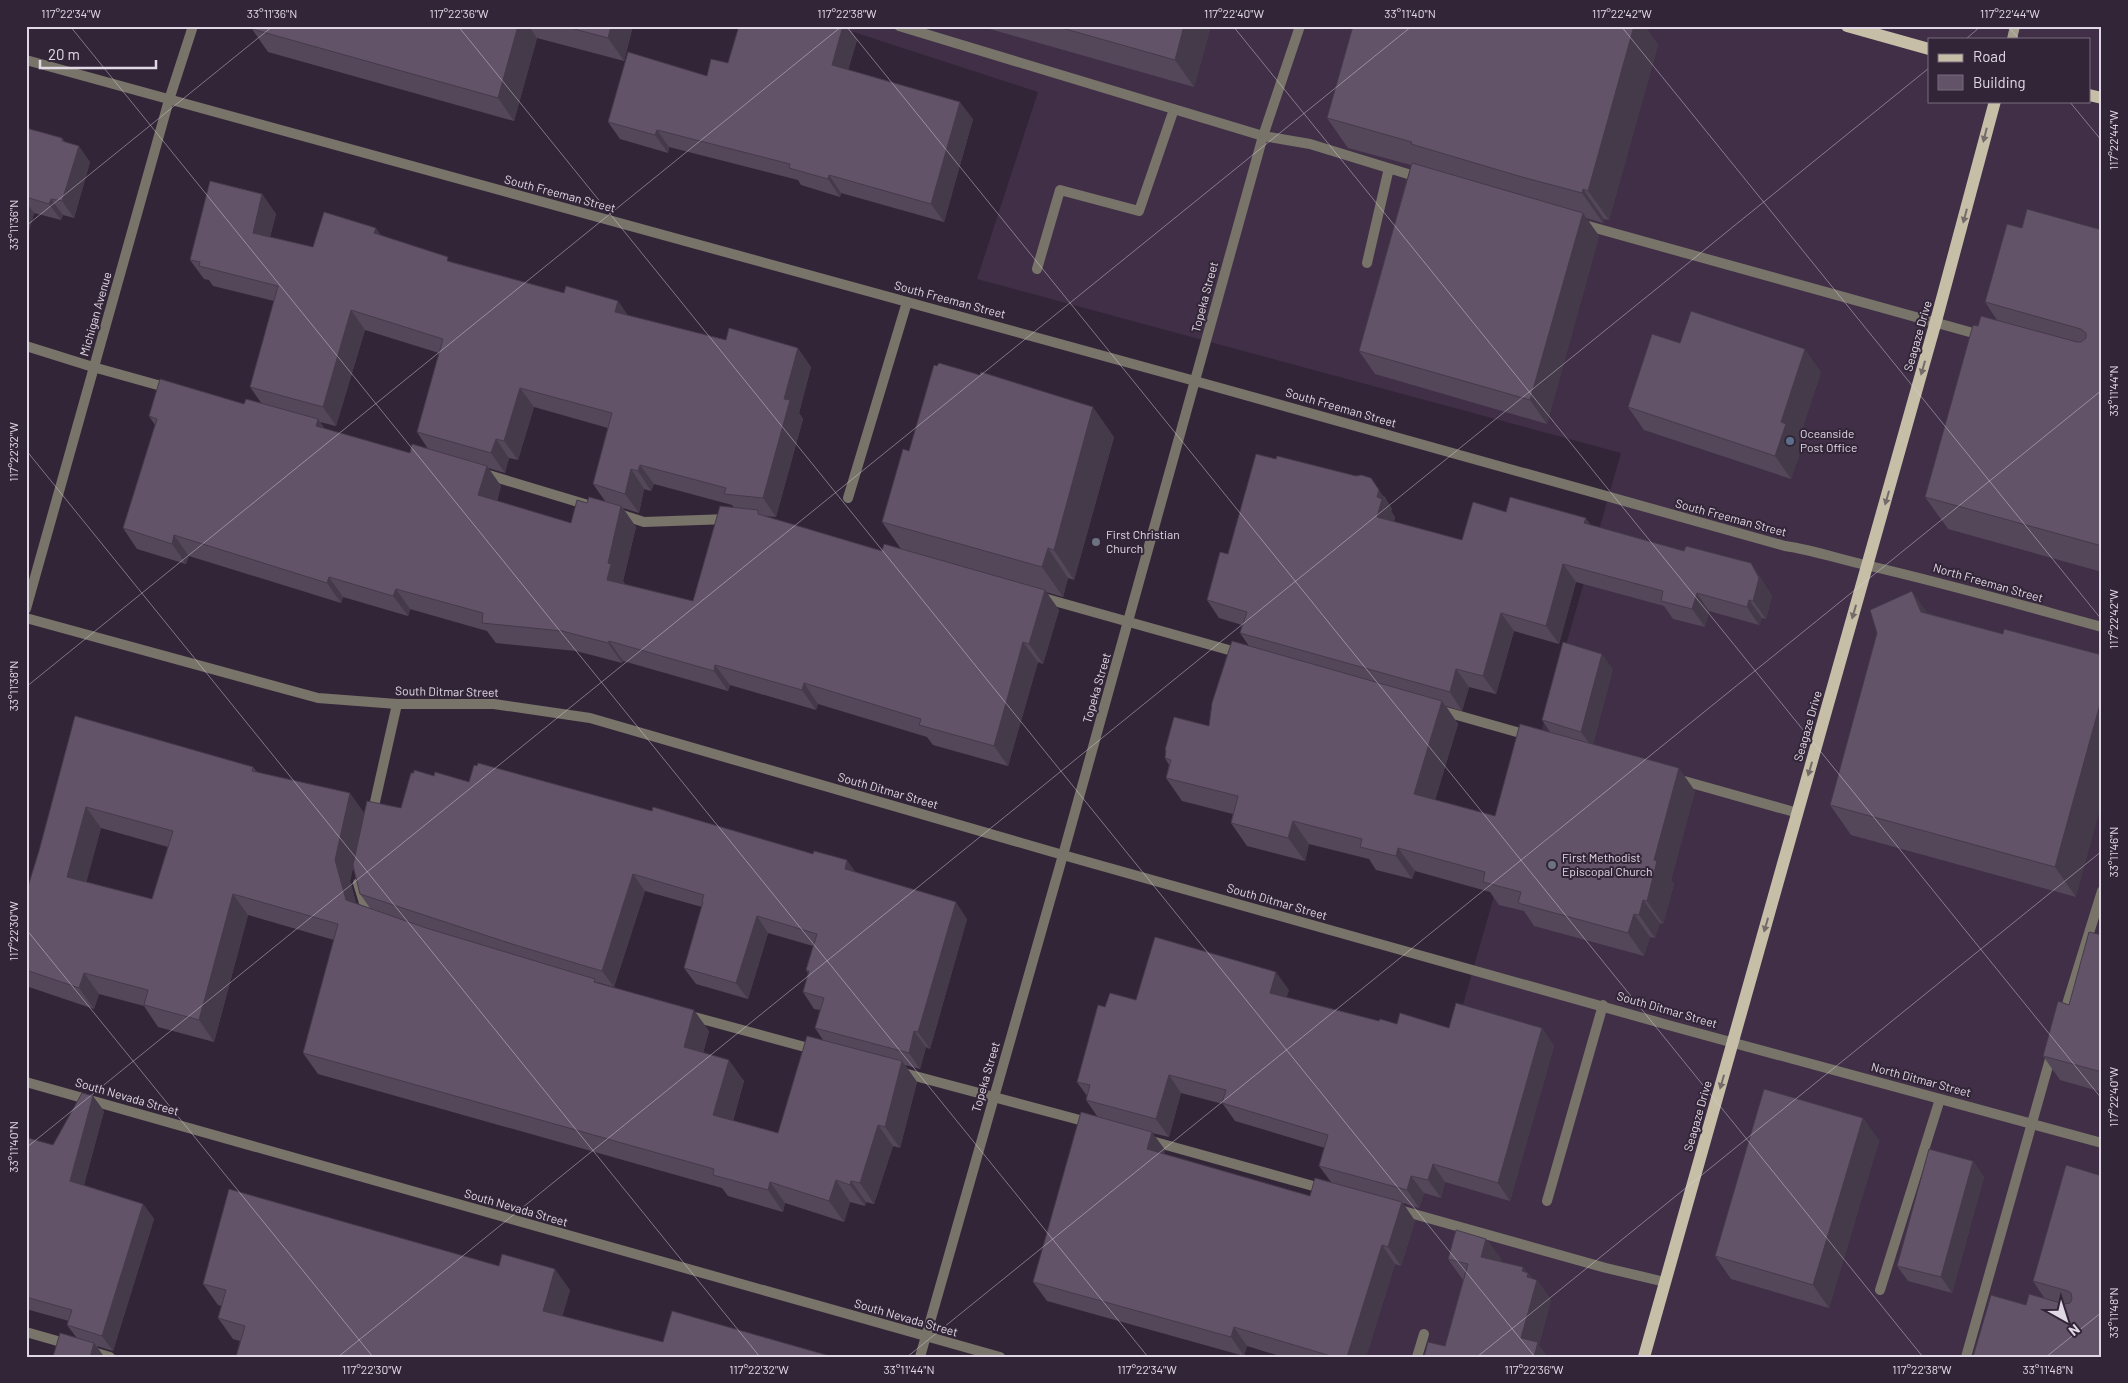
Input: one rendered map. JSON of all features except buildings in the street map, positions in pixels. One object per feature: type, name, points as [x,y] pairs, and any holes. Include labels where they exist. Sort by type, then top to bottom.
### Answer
[{"type":"main road","points":[[1847,26],[1928,49]]},
{"type":"main road","points":[[2090,94],[2102,98]]},
{"type":"main road","name":"Seagaze Drive","points":[[1644,1357],[1868,566],[1936,321],[1994,102]]},
{"type":"street","name":"Michigan Avenue","points":[[26,609],[169,100],[193,26]]},
{"type":"street","points":[[898,26],[918,29],[1263,136],[1310,144],[1427,179]]},
{"type":"street","name":"Topeka Street","points":[[920,1357],[1063,855],[1263,136],[1300,26]]},
{"type":"street","name":"South Freeman Street","points":[[26,60],[1195,380],[1785,546],[1806,549],[1868,566]]},
{"type":"street","points":[[1037,269],[1060,190],[1138,211],[1174,109]]},
{"type":"street","points":[[1367,263],[1389,168]]},
{"type":"street","points":[[1568,220],[1867,304],[1936,321],[1998,340]]},
{"type":"street","points":[[848,498],[907,302]]},
{"type":"street","points":[[26,346],[180,391]]},
{"type":"street","points":[[476,472],[644,522],[741,520]]},
{"type":"street","name":"North Freeman Street","points":[[1868,566],[1923,578],[2102,627]]},
{"type":"street","points":[[1032,595],[1253,657]]},
{"type":"street","name":"South Ditmar Street","points":[[26,618],[318,698],[397,704],[494,704],[590,718],[1063,855],[1733,1042]]},
{"type":"street","points":[[370,826],[397,704]]},
{"type":"street","points":[[1425,706],[1540,739]]},
{"type":"street","points":[[1671,777],[1798,813]]},
{"type":"street","points":[[360,873],[357,882],[366,916],[376,919]]},
{"type":"street","points":[[1966,1357],[1987,1297],[2031,1123],[2102,891]]},
{"type":"street","points":[[1547,1201],[1603,1005]]},
{"type":"street","points":[[673,1011],[824,1052]]},
{"type":"street","name":"North Ditmar Street","points":[[1733,1042],[2102,1143]]},
{"type":"street","points":[[890,1069],[1100,1126]]},
{"type":"street","name":"South Nevada Street","points":[[26,1082],[1000,1357]]},
{"type":"street","points":[[1880,1290],[1940,1099]]},
{"type":"street","points":[[1138,1137],[1338,1193]]},
{"type":"street","points":[[1386,1206],[1606,1268],[1666,1282]]},
{"type":"street","points":[[26,1332],[110,1357]]},
{"type":"street","points":[[1417,1357],[1424,1334]]},
{"type":"shaded area","points":[[835,26],[2102,26],[2102,1357],[1362,1357],[1621,453],[977,279],[1038,92]]},
{"type":"place","name":"Oceanside Post Office","points":[[1790,441]]},
{"type":"place","name":"First Christian Church","points":[[1096,542]]},
{"type":"place","name":"First Methodist Episcopal Church","points":[[1552,865]]}]
